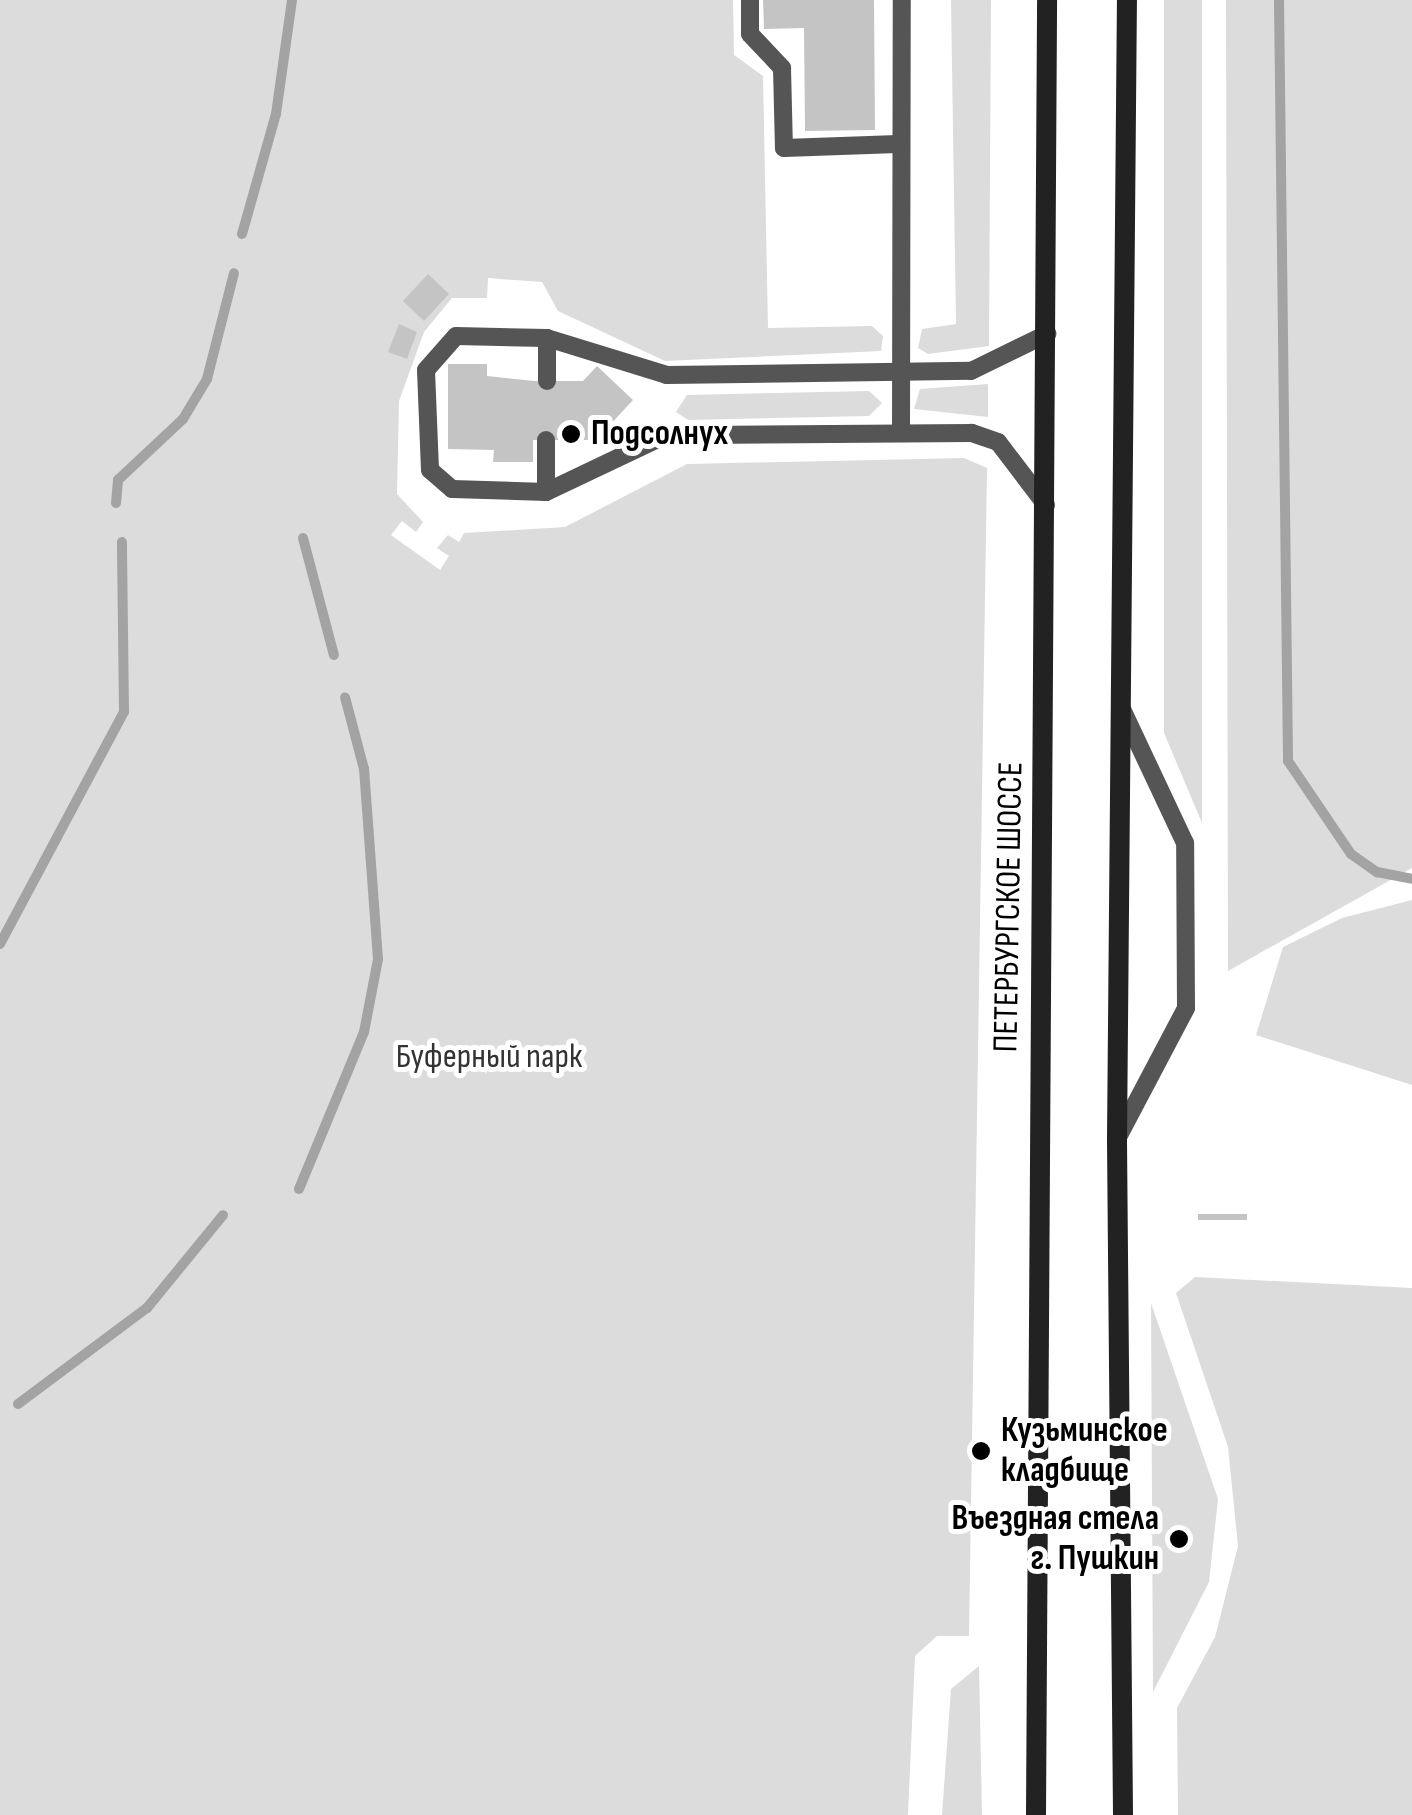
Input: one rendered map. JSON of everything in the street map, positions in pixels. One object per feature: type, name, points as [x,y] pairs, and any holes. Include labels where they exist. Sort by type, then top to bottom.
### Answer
[{"type":"main road","name":"ПЕТЕРБУРГСКОЕ ШОССЕ","points":[[1036,1815],[1047,506],[1047,0]]},
{"type":"main road","points":[[1123,1815],[1116,1139],[1127,0]]},
{"type":"lane","points":[[750,0],[750,34],[782,68],[784,148],[898,144]]},
{"type":"lane","points":[[901,432],[898,144],[902,0]]},
{"type":"lane","points":[[1047,506],[998,442],[901,432],[666,435],[546,492],[436,484],[426,370],[456,336],[547,338],[666,375],[971,371],[1048,334]]},
{"type":"lane","points":[[547,338],[547,381]]},
{"type":"lane","points":[[546,440],[546,492]]},
{"type":"lane","points":[[1116,1139],[1186,1008],[1186,843],[1122,710]]},
{"type":"green space","name":"Буферный парк","points":[[0,0],[733,0],[734,55],[763,76],[768,328],[872,326],[883,336],[881,351],[665,361],[558,311],[542,282],[488,278],[487,298],[452,298],[424,332],[399,401],[397,494],[423,522],[416,532],[402,521],[391,535],[440,570],[449,556],[437,548],[448,535],[459,542],[464,533],[565,527],[687,464],[964,458],[987,468],[969,1636],[937,1636],[915,1656],[908,1815],[0,1815]]},
{"type":"green space","points":[[951,0],[991,0],[989,346],[928,354],[918,348],[922,329],[956,324]]},
{"type":"green space","points":[[1164,0],[1202,0],[1202,823],[1164,733]]},
{"type":"green space","points":[[1226,0],[1412,0],[1412,868],[1228,971]]},
{"type":"green space","points":[[988,384],[988,417],[914,409],[920,389]]},
{"type":"green space","points":[[869,391],[882,403],[869,416],[688,420],[676,412],[687,395]]},
{"type":"green space","points":[[1412,900],[1412,1085],[1256,1035],[1283,947],[1342,918]]},
{"type":"green space","points":[[1195,1277],[1412,1288],[1412,1815],[1178,1815],[1177,1708],[1215,1637],[1238,1546],[1228,1447],[1176,1293]]},
{"type":"green space","points":[[1151,1303],[1218,1499],[1209,1582],[1153,1692]]},
{"type":"green space","points":[[979,1666],[982,1815],[942,1815],[951,1689]]},
{"type":"building","points":[[763,0],[874,0],[875,130],[805,131],[804,28],[764,29]]},
{"type":"building","points":[[428,274],[449,294],[424,321],[403,301]]},
{"type":"building","points":[[399,324],[417,332],[407,359],[388,352]]},
{"type":"building","points":[[448,364],[487,364],[487,376],[534,381],[583,381],[597,366],[633,400],[596,440],[533,440],[533,462],[493,462],[494,450],[448,449]]},
{"type":"building","points":[[1198,1214],[1247,1214],[1247,1220],[1198,1220]]},
{"type":"waterway","points":[[242,234],[276,114],[292,0]]},
{"type":"waterway","points":[[1279,0],[1288,761],[1351,854],[1377,872],[1412,879]]},
{"type":"waterway","points":[[116,503],[118,480],[183,419],[207,379],[234,273]]},
{"type":"waterway","points":[[303,538],[334,655]]},
{"type":"waterway","points":[[0,944],[124,712],[122,542]]},
{"type":"waterway","points":[[299,1189],[364,1032],[378,959],[364,769],[345,697]]},
{"type":"waterway","points":[[18,1404],[147,1308],[223,1215]]},
{"type":"place","name":"Подсолнух","points":[[571,434]]},
{"type":"place","name":"Кузьминское кладбище","points":[[981,1451]]},
{"type":"place","name":"Въездная стела г. Пушкин","points":[[1179,1539]]}]
